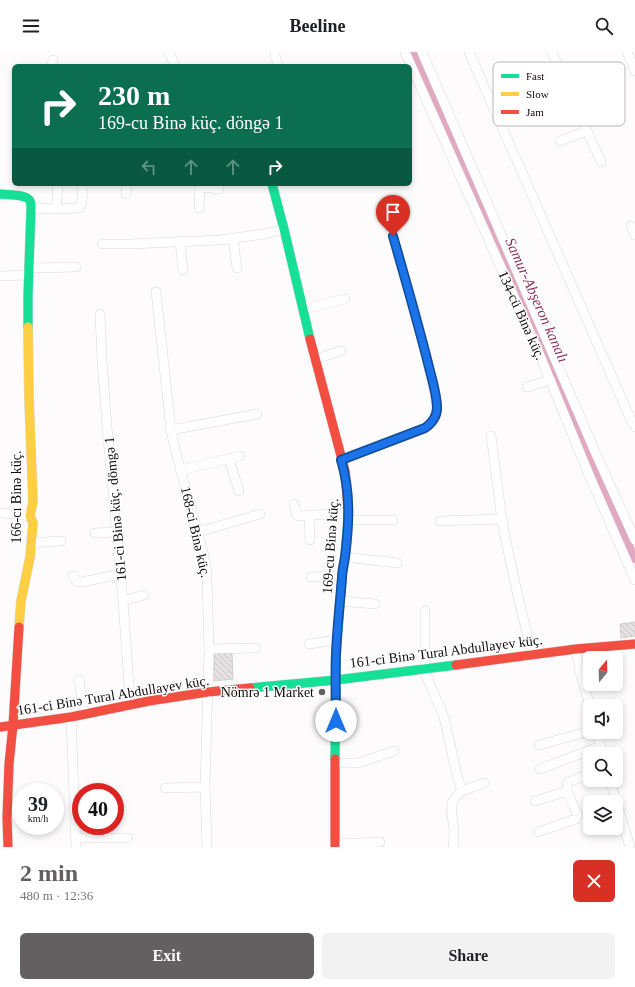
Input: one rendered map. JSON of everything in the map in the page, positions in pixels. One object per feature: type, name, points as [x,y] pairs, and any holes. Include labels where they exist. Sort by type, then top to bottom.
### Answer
[{"type":"street","points":[[169,52],[174,64]]},
{"type":"street","name":"134-cü Binə küç.","points":[[405,52],[410,64]]},
{"type":"street","points":[[422,52],[597,456],[635,540]]},
{"type":"street","points":[[469,52],[493,107]]},
{"type":"street","points":[[552,52],[556,62]]},
{"type":"street","points":[[627,52],[635,71]]},
{"type":"street","points":[[275,55],[277,64]]},
{"type":"street","name":"134-cü Binə küç.","points":[[412,69],[533,339],[589,475],[635,580]]},
{"type":"street","points":[[427,105],[442,98]]},
{"type":"street","points":[[502,126],[635,427]]},
{"type":"street","points":[[585,126],[601,162]]},
{"type":"street","points":[[560,140],[587,131]]},
{"type":"street","points":[[56,209],[58,186]]},
{"type":"street","points":[[0,194],[27,198],[30,202],[31,208],[79,208],[81,206],[82,186]]},
{"type":"street","points":[[199,208],[200,186],[219,189]]},
{"type":"street","name":"169-cu Binə küç.","points":[[273,186],[344,471],[346,485],[348,516],[337,640],[335,845]]},
{"type":"street","name":"166-cı Binə küç.","points":[[8,847],[4,818],[13,725],[20,614],[30,556],[33,523],[30,516],[33,502],[28,398],[31,208]]},
{"type":"street","points":[[341,460],[425,428],[431,424],[436,414],[437,407],[435,393],[415,311],[388,221]]},
{"type":"street","points":[[631,226],[635,235]]},
{"type":"street","points":[[102,244],[233,239],[284,229]]},
{"type":"street","points":[[233,239],[238,268]]},
{"type":"street","points":[[180,241],[183,270]]},
{"type":"street","points":[[0,276],[76,266]]},
{"type":"street","name":"168-ci Binə küç.","points":[[156,292],[171,430],[206,565],[209,649],[205,787],[207,847]]},
{"type":"street","points":[[303,309],[345,299]]},
{"type":"street","name":"161-ci Binə küç. dömgə 1","points":[[100,314],[104,382],[129,686],[132,704]]},
{"type":"street","points":[[315,359],[341,351]]},
{"type":"street","points":[[527,388],[550,380]]},
{"type":"street","points":[[171,430],[256,414]]},
{"type":"street","points":[[491,436],[502,519],[532,654]]},
{"type":"street","points":[[181,470],[240,456]]},
{"type":"street","points":[[228,459],[239,491]]},
{"type":"street","points":[[294,504],[296,514],[298,516],[348,516],[393,520]]},
{"type":"street","points":[[0,513],[30,516]]},
{"type":"street","points":[[198,532],[260,514]]},
{"type":"street","points":[[309,515],[310,540]]},
{"type":"street","points":[[440,521],[502,519]]},
{"type":"street","points":[[95,533],[117,532]]},
{"type":"street","points":[[31,543],[61,541]]},
{"type":"street","points":[[345,556],[397,563]]},
{"type":"street","points":[[73,576],[77,582],[82,582],[120,574]]},
{"type":"street","points":[[311,577],[342,576]]},
{"type":"street","points":[[123,601],[144,595]]},
{"type":"street","points":[[340,601],[375,604]]},
{"type":"street","points":[[425,611],[425,669],[428,683],[442,711],[457,779],[462,791]]},
{"type":"street","points":[[309,644],[337,640]]},
{"type":"street","name":"161-ci Binə Tural Abdullayev küç.","points":[[0,727],[71,717],[170,697],[208,692],[336,680],[532,654],[635,644]]},
{"type":"street","points":[[209,649],[256,648]]},
{"type":"street","points":[[576,649],[580,672],[588,699]]},
{"type":"street","points":[[79,680],[84,714]]},
{"type":"street","points":[[71,717],[76,843],[128,838]]},
{"type":"street","points":[[539,745],[583,733]]},
{"type":"street","points":[[336,762],[358,763],[394,751]]},
{"type":"street","points":[[540,769],[583,756]]},
{"type":"street","points":[[538,832],[576,819],[578,815],[566,785],[568,782],[583,777]]},
{"type":"street","points":[[453,847],[454,829],[451,809],[452,804],[462,791],[484,784]]},
{"type":"street","points":[[165,788],[205,787]]},
{"type":"street","points":[[612,787],[630,847]]},
{"type":"street","points":[[535,801],[568,791]]},
{"type":"street","points":[[335,845],[380,842]]},
{"type":"building","points":[[635,622],[635,636],[621,638],[620,624]]},
{"type":"building","points":[[214,653],[232,653],[233,679],[214,681]]},
{"type":"waterway","name":"Samur-Abşeron kanalı","points":[[413,52],[635,559]]},
{"type":"traffic: fast","points":[[273,186],[310,339]]},
{"type":"traffic: fast","points":[[0,194],[25,197],[31,203],[28,327]]},
{"type":"traffic: fast","points":[[335,759],[336,656],[348,508]]},
{"type":"traffic: fast","points":[[250,688],[336,680],[456,665]]},
{"type":"traffic: slow","points":[[19,627],[21,601],[30,557],[33,523],[30,516],[33,502],[28,327]]},
{"type":"traffic: jam","points":[[310,339],[345,471],[348,508]]},
{"type":"traffic: jam","points":[[8,847],[7,817],[9,764],[19,627]]},
{"type":"traffic: jam","points":[[456,665],[576,649],[635,644]]},
{"type":"traffic: jam","points":[[0,727],[71,717],[149,701],[208,692],[250,688]]},
{"type":"traffic: jam","points":[[335,759],[335,847]]},
{"type":"place","name":"Nömrə 1 Market","points":[[322,692]]},
{"type":"route","points":[[336,721],[336,656],[348,512],[347,492],[341,460],[425,428],[431,424],[436,414],[437,407],[415,311],[393,236]]}]
